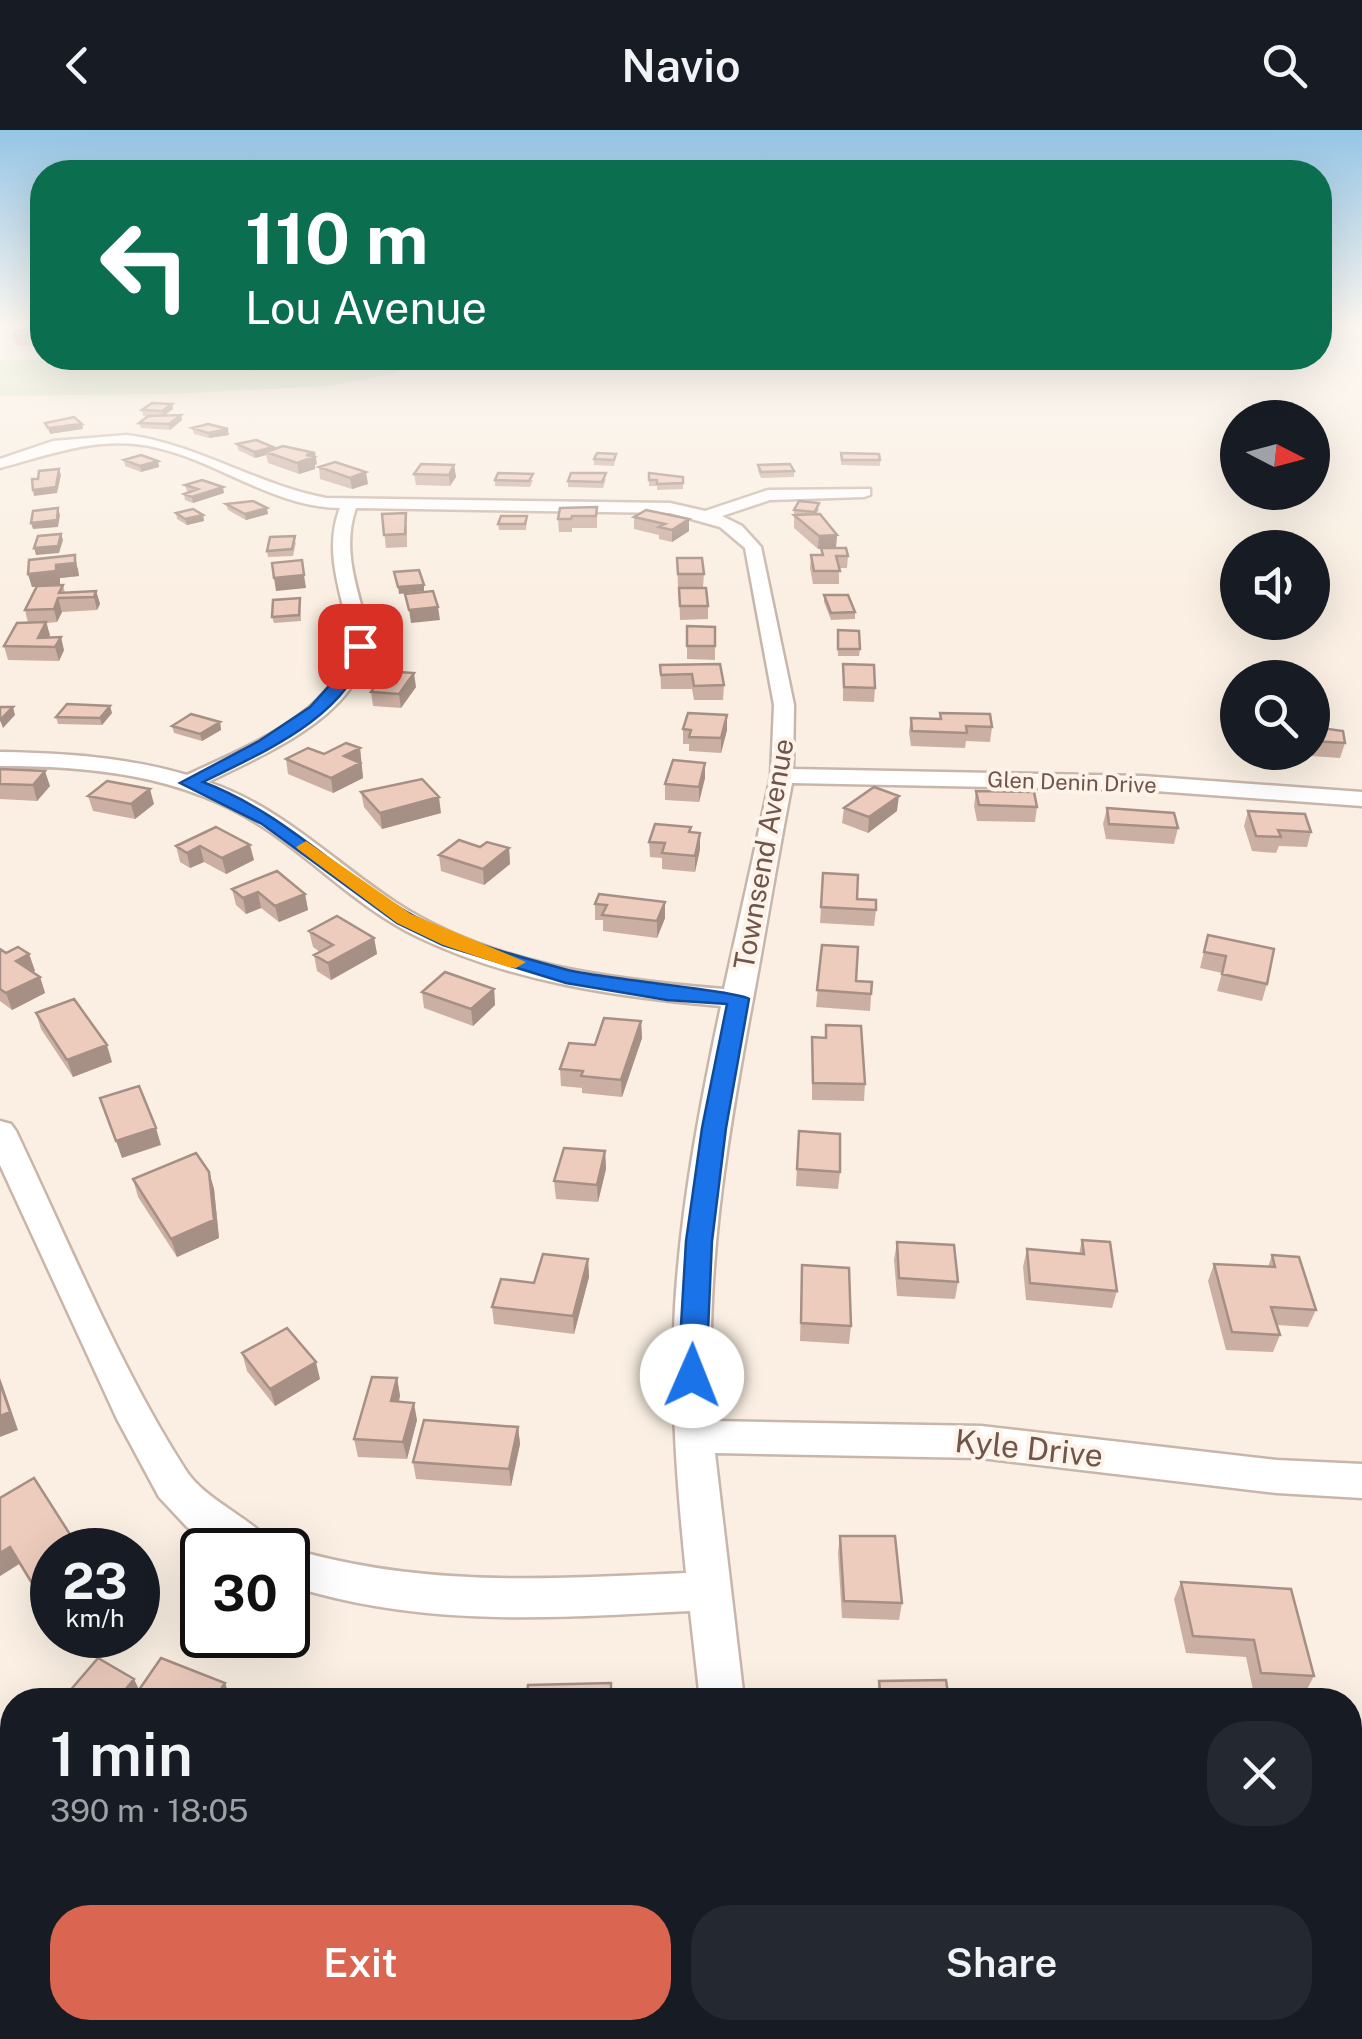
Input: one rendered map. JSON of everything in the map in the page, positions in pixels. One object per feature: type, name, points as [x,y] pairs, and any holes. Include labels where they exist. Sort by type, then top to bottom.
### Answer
[{"type":"street","name":"Townsend Avenue","points":[[0,464],[53,445],[98,439],[140,440],[171,447],[294,497],[350,504],[646,506],[709,516],[740,532],[752,547],[784,705],[782,776],[714,1128],[693,1306],[695,1437],[721,1688]]},
{"type":"street","points":[[709,516],[768,496],[864,492]]},
{"type":"street","points":[[189,783],[301,722],[338,688],[354,666],[360,646],[339,539],[350,504]]},
{"type":"street","points":[[0,758],[91,762],[189,783],[234,800],[268,820],[404,918],[450,941],[566,977],[649,991],[739,999]]},
{"type":"street","name":"Glen Denin Drive","points":[[782,776],[1142,783],[1362,800]]},
{"type":"street","points":[[0,1131],[136,1418],[173,1485],[201,1515],[221,1528]]},
{"type":"street","name":"Kyle Drive","points":[[695,1437],[877,1434],[1024,1445],[1276,1477],[1362,1481]]},
{"type":"street","points":[[310,1573],[373,1592],[426,1597],[710,1591]]},
{"type":"building","points":[[148,416],[180,416],[169,424],[139,423]]},
{"type":"building","points":[[74,417],[82,424],[48,428],[45,423]]},
{"type":"building","points":[[208,424],[228,429],[208,433],[192,428]]},
{"type":"building","points":[[256,440],[273,447],[254,452],[237,444]]},
{"type":"building","points":[[283,446],[315,453],[306,455],[314,457],[297,463],[266,452]]},
{"type":"building","points":[[597,453],[616,454],[614,460],[594,459]]},
{"type":"building","points":[[841,453],[879,454],[880,460],[842,460]]},
{"type":"building","points":[[141,455],[158,461],[140,466],[124,460]]},
{"type":"building","points":[[335,462],[366,472],[350,478],[319,467]]},
{"type":"building","points":[[421,464],[454,465],[449,475],[414,474]]},
{"type":"building","points":[[790,464],[794,471],[761,472],[758,465]]},
{"type":"building","points":[[59,469],[56,487],[33,490],[32,479],[38,479],[39,471]]},
{"type":"building","points":[[498,473],[533,474],[529,481],[495,480]]},
{"type":"building","points":[[571,473],[606,473],[602,482],[568,481]]},
{"type":"building","points":[[649,473],[683,477],[683,483],[657,484],[657,480],[649,480]]},
{"type":"building","points":[[202,480],[223,487],[192,497],[184,494],[198,489],[185,485]]},
{"type":"building","points":[[253,501],[267,508],[245,514],[226,504]]},
{"type":"building","points":[[799,501],[819,503],[815,512],[794,510]]},
{"type":"building","points":[[597,507],[596,516],[558,519],[560,508]]},
{"type":"building","points":[[58,508],[57,520],[31,523],[33,511]]},
{"type":"building","points":[[193,509],[203,515],[185,519],[176,513]]},
{"type":"building","points":[[646,510],[689,519],[672,530],[659,527],[665,524],[634,517]]},
{"type":"building","points":[[406,513],[405,534],[384,535],[382,514]]},
{"type":"building","points":[[820,514],[837,535],[819,536],[794,515]]},
{"type":"building","points":[[501,516],[527,516],[525,524],[498,524]]},
{"type":"building","points":[[61,534],[58,546],[34,548],[38,536]]},
{"type":"building","points":[[295,536],[292,549],[267,551],[270,537]]},
{"type":"building","points":[[821,548],[846,548],[848,556],[836,556],[840,571],[814,571],[811,555],[823,555]]},
{"type":"building","points":[[75,555],[75,563],[56,565],[56,571],[28,574],[29,560]]},
{"type":"building","points":[[677,558],[702,558],[704,574],[678,574]]},
{"type":"building","points":[[302,560],[304,575],[274,578],[272,563]]},
{"type":"building","points":[[419,570],[424,585],[398,587],[394,572]]},
{"type":"building","points":[[63,585],[59,593],[96,591],[94,597],[58,598],[54,609],[25,610],[37,586]]},
{"type":"building","points":[[679,588],[706,588],[708,606],[680,606]]},
{"type":"building","points":[[433,591],[438,607],[409,610],[405,594]]},
{"type":"building","points":[[824,595],[848,595],[855,612],[831,613]]},
{"type":"building","points":[[300,598],[299,615],[272,617],[273,600]]},
{"type":"building","points":[[46,622],[38,638],[61,637],[55,647],[4,646],[17,623]]},
{"type":"building","points":[[687,626],[715,627],[715,646],[687,646]]},
{"type":"building","points":[[838,630],[859,631],[860,649],[838,649]]},
{"type":"building","points":[[720,664],[724,685],[694,686],[692,674],[661,675],[660,665]]},
{"type":"building","points":[[843,664],[874,665],[875,688],[844,687]]},
{"type":"building","points":[[386,671],[414,673],[399,694],[371,692]]},
{"type":"building","points":[[67,704],[110,706],[100,718],[56,717]]},
{"type":"building","points":[[0,707],[13,707],[0,720]]},
{"type":"building","points":[[688,713],[727,715],[721,738],[689,737],[691,730],[683,729]]},
{"type":"building","points":[[940,713],[990,714],[992,727],[966,726],[967,733],[912,731],[911,718],[941,719]]},
{"type":"building","points":[[191,714],[220,722],[200,734],[172,726]]},
{"type":"building","points":[[1330,729],[1343,731],[1345,743],[1330,742]]},
{"type":"building","points":[[346,743],[360,748],[344,756],[360,763],[331,778],[286,759],[308,748],[324,754]]},
{"type":"building","points":[[673,760],[705,763],[699,787],[665,784]]},
{"type":"building","points":[[0,769],[45,771],[33,785],[0,784]]},
{"type":"building","points":[[422,779],[439,797],[380,813],[361,792]]},
{"type":"building","points":[[107,781],[150,789],[131,804],[88,796]]},
{"type":"building","points":[[874,787],[899,796],[869,817],[844,808]]},
{"type":"building","points":[[976,791],[1034,792],[1037,807],[979,805]]},
{"type":"building","points":[[1107,808],[1174,813],[1178,828],[1109,824]]},
{"type":"building","points":[[1248,811],[1305,814],[1311,832],[1278,830],[1281,837],[1256,836]]},
{"type":"building","points":[[655,824],[691,827],[689,832],[700,833],[695,856],[662,853],[665,843],[649,842]]},
{"type":"building","points":[[216,827],[250,845],[222,858],[200,846],[187,853],[176,846]]},
{"type":"building","points":[[459,840],[480,847],[487,842],[509,848],[483,869],[439,855]]},
{"type":"building","points":[[277,871],[305,894],[275,906],[258,892],[243,898],[232,889]]},
{"type":"building","points":[[823,873],[858,875],[857,899],[876,900],[876,910],[821,907]]},
{"type":"building","points":[[599,894],[665,902],[657,921],[602,915],[607,905],[595,904]]},
{"type":"building","points":[[337,916],[374,938],[328,963],[314,955],[333,945],[309,931]]},
{"type":"building","points":[[1208,935],[1274,949],[1267,984],[1222,974],[1226,956],[1204,952]]},
{"type":"building","points":[[822,945],[858,947],[856,981],[872,982],[871,994],[817,990]]},
{"type":"building","points":[[18,947],[29,954],[16,961],[40,977],[6,993],[0,989],[0,949],[6,953]]},
{"type":"building","points":[[445,972],[494,989],[471,1009],[422,992]]},
{"type":"building","points":[[74,999],[107,1045],[67,1060],[36,1013]]},
{"type":"building","points":[[604,1018],[641,1021],[621,1080],[581,1076],[583,1071],[560,1069],[569,1043],[595,1045]]},
{"type":"building","points":[[826,1025],[861,1026],[865,1084],[813,1083],[812,1037],[826,1038]]},
{"type":"building","points":[[139,1086],[156,1128],[116,1141],[100,1098]]},
{"type":"building","points":[[799,1131],[840,1134],[840,1172],[797,1169]]},
{"type":"building","points":[[564,1148],[605,1151],[597,1185],[554,1181]]},
{"type":"building","points":[[196,1153],[209,1172],[214,1220],[171,1239],[133,1179]]},
{"type":"building","points":[[1082,1240],[1110,1242],[1117,1291],[1030,1283],[1027,1249],[1084,1254]]},
{"type":"building","points":[[897,1242],[954,1245],[958,1282],[899,1278]]},
{"type":"building","points":[[543,1254],[588,1259],[573,1316],[492,1307],[501,1279],[534,1283]]},
{"type":"building","points":[[1272,1255],[1299,1257],[1316,1310],[1271,1307],[1280,1335],[1232,1332],[1214,1264],[1275,1267]]},
{"type":"building","points":[[802,1265],[849,1268],[851,1326],[801,1323]]},
{"type":"building","points":[[287,1328],[316,1362],[270,1389],[242,1353]]},
{"type":"building","points":[[372,1377],[397,1378],[391,1401],[414,1403],[403,1442],[354,1439]]},
{"type":"building","points":[[0,1383],[10,1412],[0,1416]]},
{"type":"building","points":[[424,1420],[518,1427],[509,1469],[413,1462]]},
{"type":"building","points":[[34,1478],[66,1528],[30,1528],[30,1580],[10,1547],[0,1553],[0,1498]]},
{"type":"building","points":[[840,1536],[895,1536],[902,1603],[844,1601]]},
{"type":"building","points":[[1181,1582],[1291,1589],[1314,1676],[1261,1673],[1254,1640],[1193,1636]]},
{"type":"building","points":[[98,1658],[134,1679],[127,1688],[72,1688]]},
{"type":"building","points":[[161,1658],[225,1683],[222,1688],[140,1688]]},
{"type":"building","points":[[946,1680],[947,1688],[880,1688],[879,1681]]},
{"type":"building","points":[[611,1683],[611,1688],[528,1688]]},
{"type":"slow traffic","points":[[306,847],[404,918],[450,941],[516,962]]},
{"type":"route","points":[[360,646],[354,666],[316,711],[284,734],[189,783],[234,800],[268,820],[404,918],[450,941],[566,977],[667,994],[739,999],[714,1128],[699,1241],[692,1376]]}]
